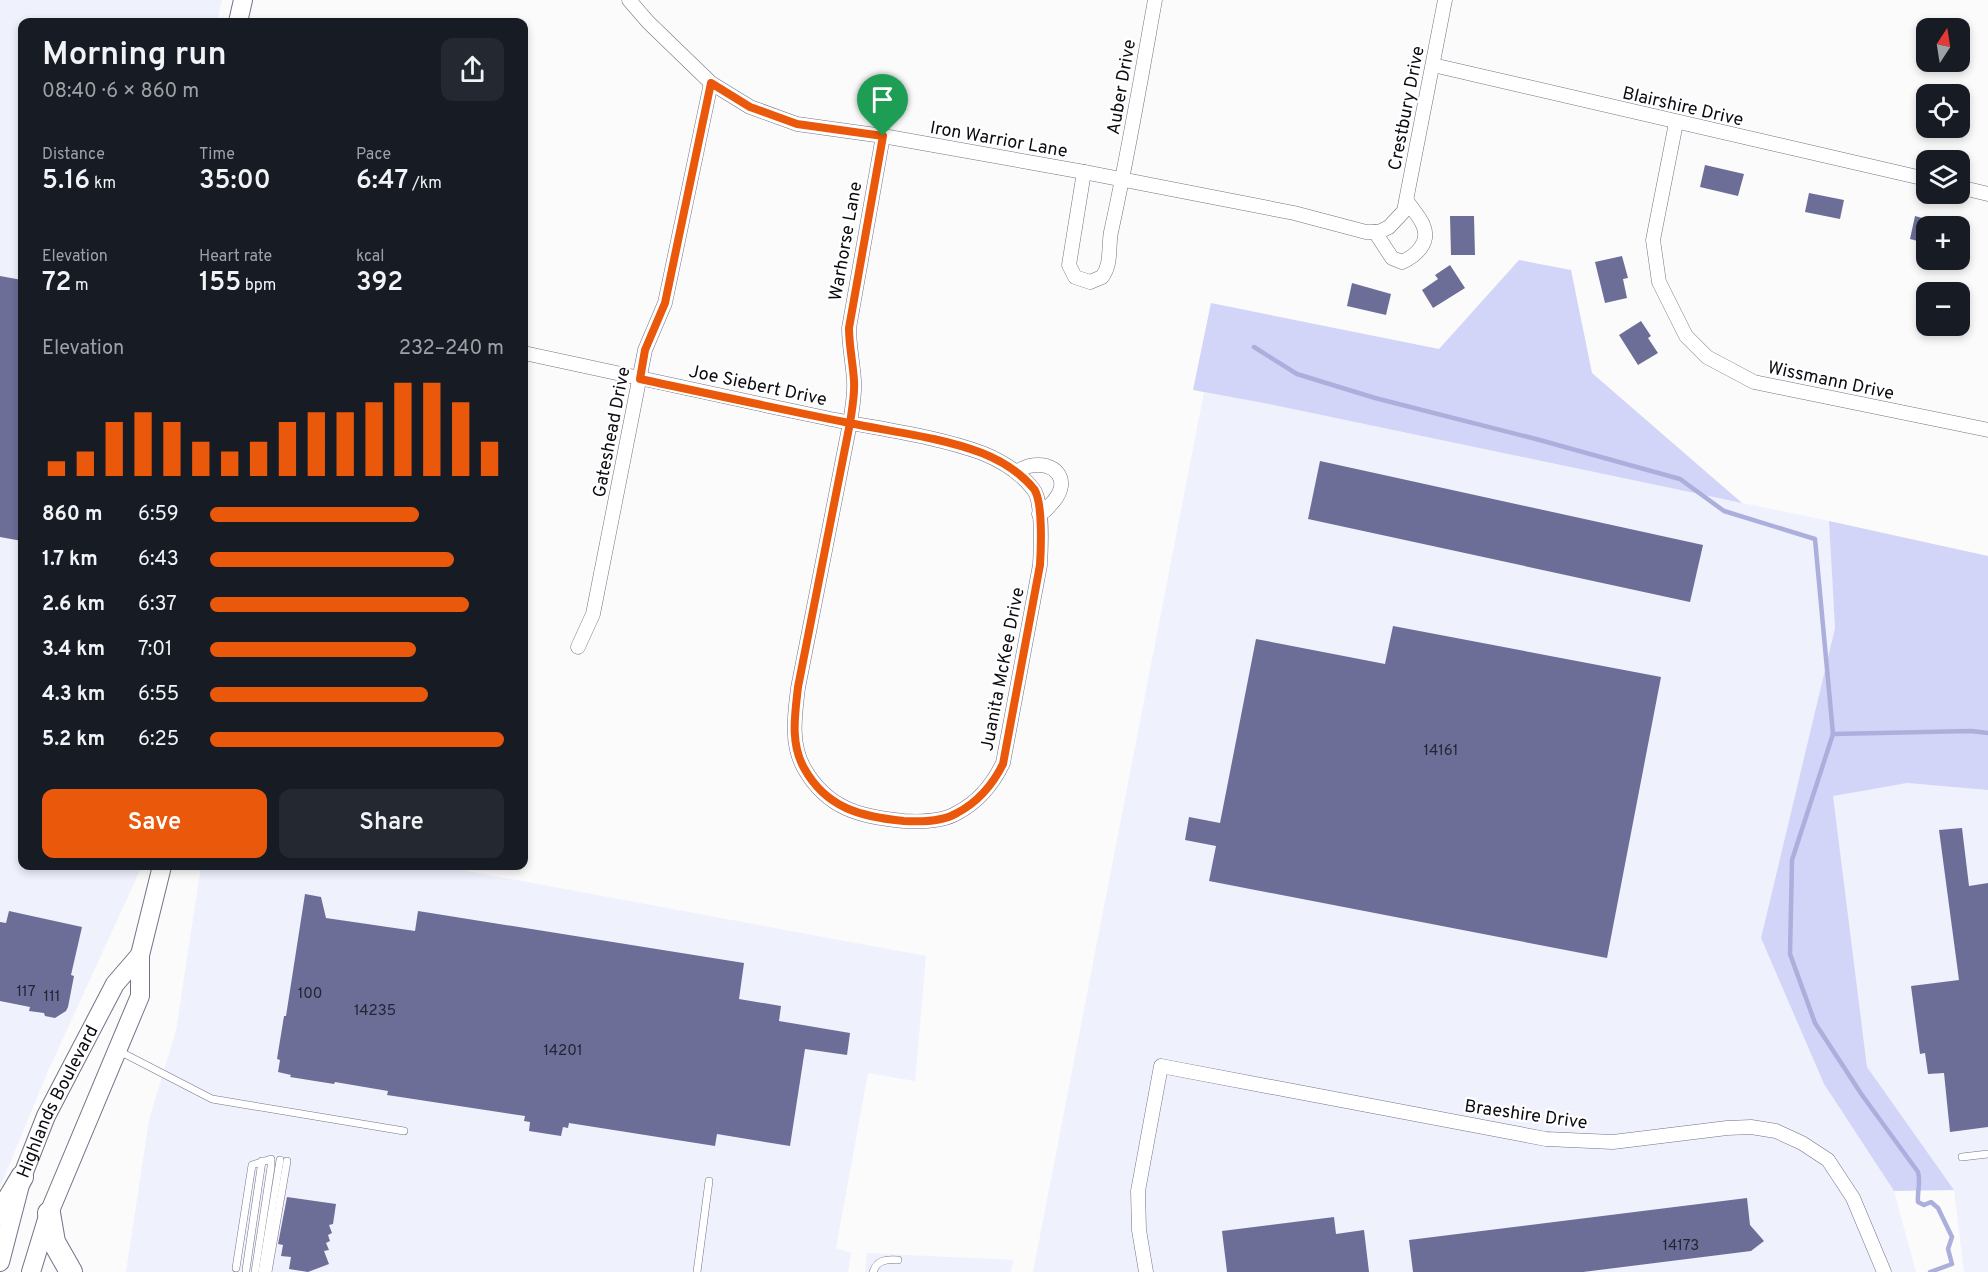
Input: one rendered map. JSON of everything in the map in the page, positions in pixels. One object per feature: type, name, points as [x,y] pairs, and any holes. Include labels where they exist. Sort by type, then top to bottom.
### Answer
[{"type":"main road","points":[[0,1214],[22,1177]]},
{"type":"main road","points":[[49,1214],[54,1242],[71,1272]]},
{"type":"street","points":[[239,18],[243,0]]},
{"type":"street","name":"Iron Warrior Lane","points":[[629,0],[648,22],[711,83],[750,107],[797,124],[883,136],[1084,172],[1294,213],[1366,232],[1377,232]]},
{"type":"street","name":"Auber Drive","points":[[1122,180],[1155,0]]},
{"type":"street","name":"Crestbury Drive","points":[[1377,232],[1397,221],[1404,212],[1445,0]]},
{"type":"street","name":"Blairshire Drive","points":[[1433,65],[1916,177]]},
{"type":"street","name":"Gateshead Drive","points":[[578,647],[593,614],[645,350],[665,303],[711,83]]},
{"type":"street","name":"Wissmann Drive","points":[[1676,123],[1653,240],[1659,282],[1686,336],[1707,357],[1754,382],[1988,430]]},
{"type":"street","name":"Warhorse Lane","points":[[850,423],[854,396],[849,348],[851,307],[883,136]]},
{"type":"street","name":"Iron Warrior Lane","points":[[1084,172],[1069,265],[1075,277],[1090,282],[1102,277],[1107,271],[1109,241],[1122,180]]},
{"type":"street","points":[[1970,190],[1988,194]]},
{"type":"street","points":[[1377,232],[1392,258],[1402,261],[1414,256],[1422,247],[1425,234],[1423,225],[1407,201]]},
{"type":"street","name":"Joe Siebert Drive","points":[[528,354],[908,435],[981,453],[1005,463],[1036,491]]},
{"type":"street","name":"Juanita McKee Drive","points":[[850,423],[798,687],[794,720],[796,745],[803,768],[822,792],[844,808],[863,816],[922,822],[956,814],[982,795],[994,781],[1003,764],[1040,565],[1041,531],[1036,491]]},
{"type":"street","points":[[1016,472],[1029,466],[1042,465],[1052,467],[1060,474],[1062,486],[1058,496],[1045,512],[1039,514]]},
{"type":"street","name":"Highlands Boulevard","points":[[31,1272],[49,1214],[140,996],[140,955],[161,870]]},
{"type":"street","name":"Highlands Boulevard","points":[[0,1262],[22,1177],[46,1116],[115,984],[140,955]]},
{"type":"street","name":"Braeshire Drive","points":[[1146,1272],[1139,1230],[1138,1191],[1161,1066],[1546,1139],[1613,1142],[1727,1128],[1751,1127],[1776,1131],[1802,1143],[1828,1160],[1853,1198],[1884,1272]]},
{"type":"lane","points":[[117,1050],[212,1099],[404,1131]]},
{"type":"lane","points":[[1962,1157],[1988,1154]]},
{"type":"lane","points":[[236,1268],[252,1165],[271,1159],[255,1272]]},
{"type":"lane","points":[[246,1270],[262,1161]]},
{"type":"lane","points":[[262,1272],[284,1161],[268,1272]]},
{"type":"lane","points":[[697,1272],[709,1181]]},
{"type":"lane","points":[[873,1272],[875,1265],[881,1261],[898,1260]]},
{"type":"shaded area","points":[[0,0],[222,0],[218,18],[18,18],[18,870],[140,870],[48,1071],[0,1187]]},
{"type":"shaded area","points":[[1519,260],[1571,270],[1592,373],[1742,503],[1193,390],[1211,303],[1439,349]]},
{"type":"shaded area","points":[[1204,392],[1829,521],[1835,628],[1761,938],[1824,1084],[1894,1191],[1916,1272],[1033,1272]]},
{"type":"shaded area","points":[[1829,521],[1988,556],[1988,790],[1907,783],[1833,796],[1867,1067],[1954,1190],[1894,1191],[1824,1084],[1761,938],[1835,628]]},
{"type":"shaded area","points":[[1907,783],[1988,790],[1988,1272],[1964,1272],[1954,1190],[1867,1067],[1832,795]]},
{"type":"shaded area","points":[[200,870],[462,870],[926,956],[915,1081],[868,1073],[836,1248],[851,1253],[848,1272],[126,1272],[149,1120],[176,1031]]},
{"type":"shaded area","points":[[867,1253],[1013,1260],[1011,1272],[865,1272]]},
{"type":"building","points":[[1705,165],[1744,174],[1738,196],[1700,187]]},
{"type":"building","points":[[1809,193],[1844,200],[1840,219],[1805,212]]},
{"type":"building","points":[[1450,216],[1474,216],[1475,255],[1451,255]]},
{"type":"building","points":[[1915,216],[1916,240],[1910,239]]},
{"type":"building","points":[[1622,256],[1628,278],[1623,279],[1627,298],[1605,303],[1595,262]]},
{"type":"building","points":[[1450,265],[1465,288],[1433,308],[1422,290],[1438,279],[1435,275]]},
{"type":"building","points":[[0,276],[18,279],[18,540],[0,537]]},
{"type":"building","points":[[1352,283],[1391,294],[1386,315],[1347,306]]},
{"type":"building","points":[[1641,321],[1658,353],[1638,365],[1619,335]]},
{"type":"building","points":[[1320,461],[1703,545],[1690,602],[1308,519]]},
{"type":"building","points":[[1393,626],[1661,677],[1607,958],[1209,881],[1216,846],[1185,840],[1189,817],[1220,823],[1256,639],[1385,664]]},
{"type":"building","points":[[1962,828],[1969,886],[1988,883],[1988,1127],[1950,1132],[1944,1073],[1928,1074],[1925,1053],[1920,1054],[1911,986],[1959,980],[1939,830]]},
{"type":"building","points":[[305,894],[321,897],[326,918],[415,931],[418,911],[744,963],[739,999],[781,1006],[779,1021],[850,1033],[847,1055],[805,1049],[790,1146],[717,1134],[715,1146],[569,1123],[568,1128],[563,1127],[561,1136],[529,1131],[530,1122],[524,1121],[525,1116],[387,1095],[388,1091],[335,1082],[334,1084],[290,1077],[291,1075],[278,1072],[280,1060],[277,1059]]},
{"type":"building","points":[[9,911],[82,927],[71,975],[74,976],[68,1007],[55,1018],[45,1016],[44,1013],[29,1011],[30,1007],[0,1001],[0,922],[6,923]]},
{"type":"building","points":[[287,1197],[336,1204],[333,1224],[329,1225],[332,1233],[328,1235],[330,1241],[326,1243],[329,1250],[324,1251],[329,1264],[308,1272],[289,1269],[291,1257],[281,1256],[283,1245],[278,1244]]},
{"type":"building","points":[[1747,1198],[1750,1225],[1764,1241],[1751,1251],[1583,1272],[1413,1272],[1409,1240]]},
{"type":"building","points":[[1334,1217],[1336,1234],[1364,1230],[1369,1272],[1227,1272],[1222,1231]]},
{"type":"waterway","points":[[1254,347],[1297,374],[1375,398],[1680,479],[1724,511],[1815,539],[1833,734],[1792,860],[1790,954],[1815,1023],[1862,1095],[1918,1172],[1918,1202],[1924,1205],[1931,1202],[1938,1208],[1952,1237],[1948,1249],[1952,1264],[1930,1272]]},
{"type":"waterway","points":[[1833,734],[1971,731],[1988,733]]},
{"type":"route","points":[[883,136],[797,124],[750,107],[711,83],[665,303],[645,350],[640,379],[850,423],[908,435],[981,453],[1005,463],[1036,491],[1041,531],[1040,565],[1003,764],[994,781],[982,795],[956,814],[922,822],[863,816],[844,808],[822,792],[803,768],[796,745],[794,720],[798,687],[850,423],[854,396],[849,348],[851,307],[883,136]]}]
